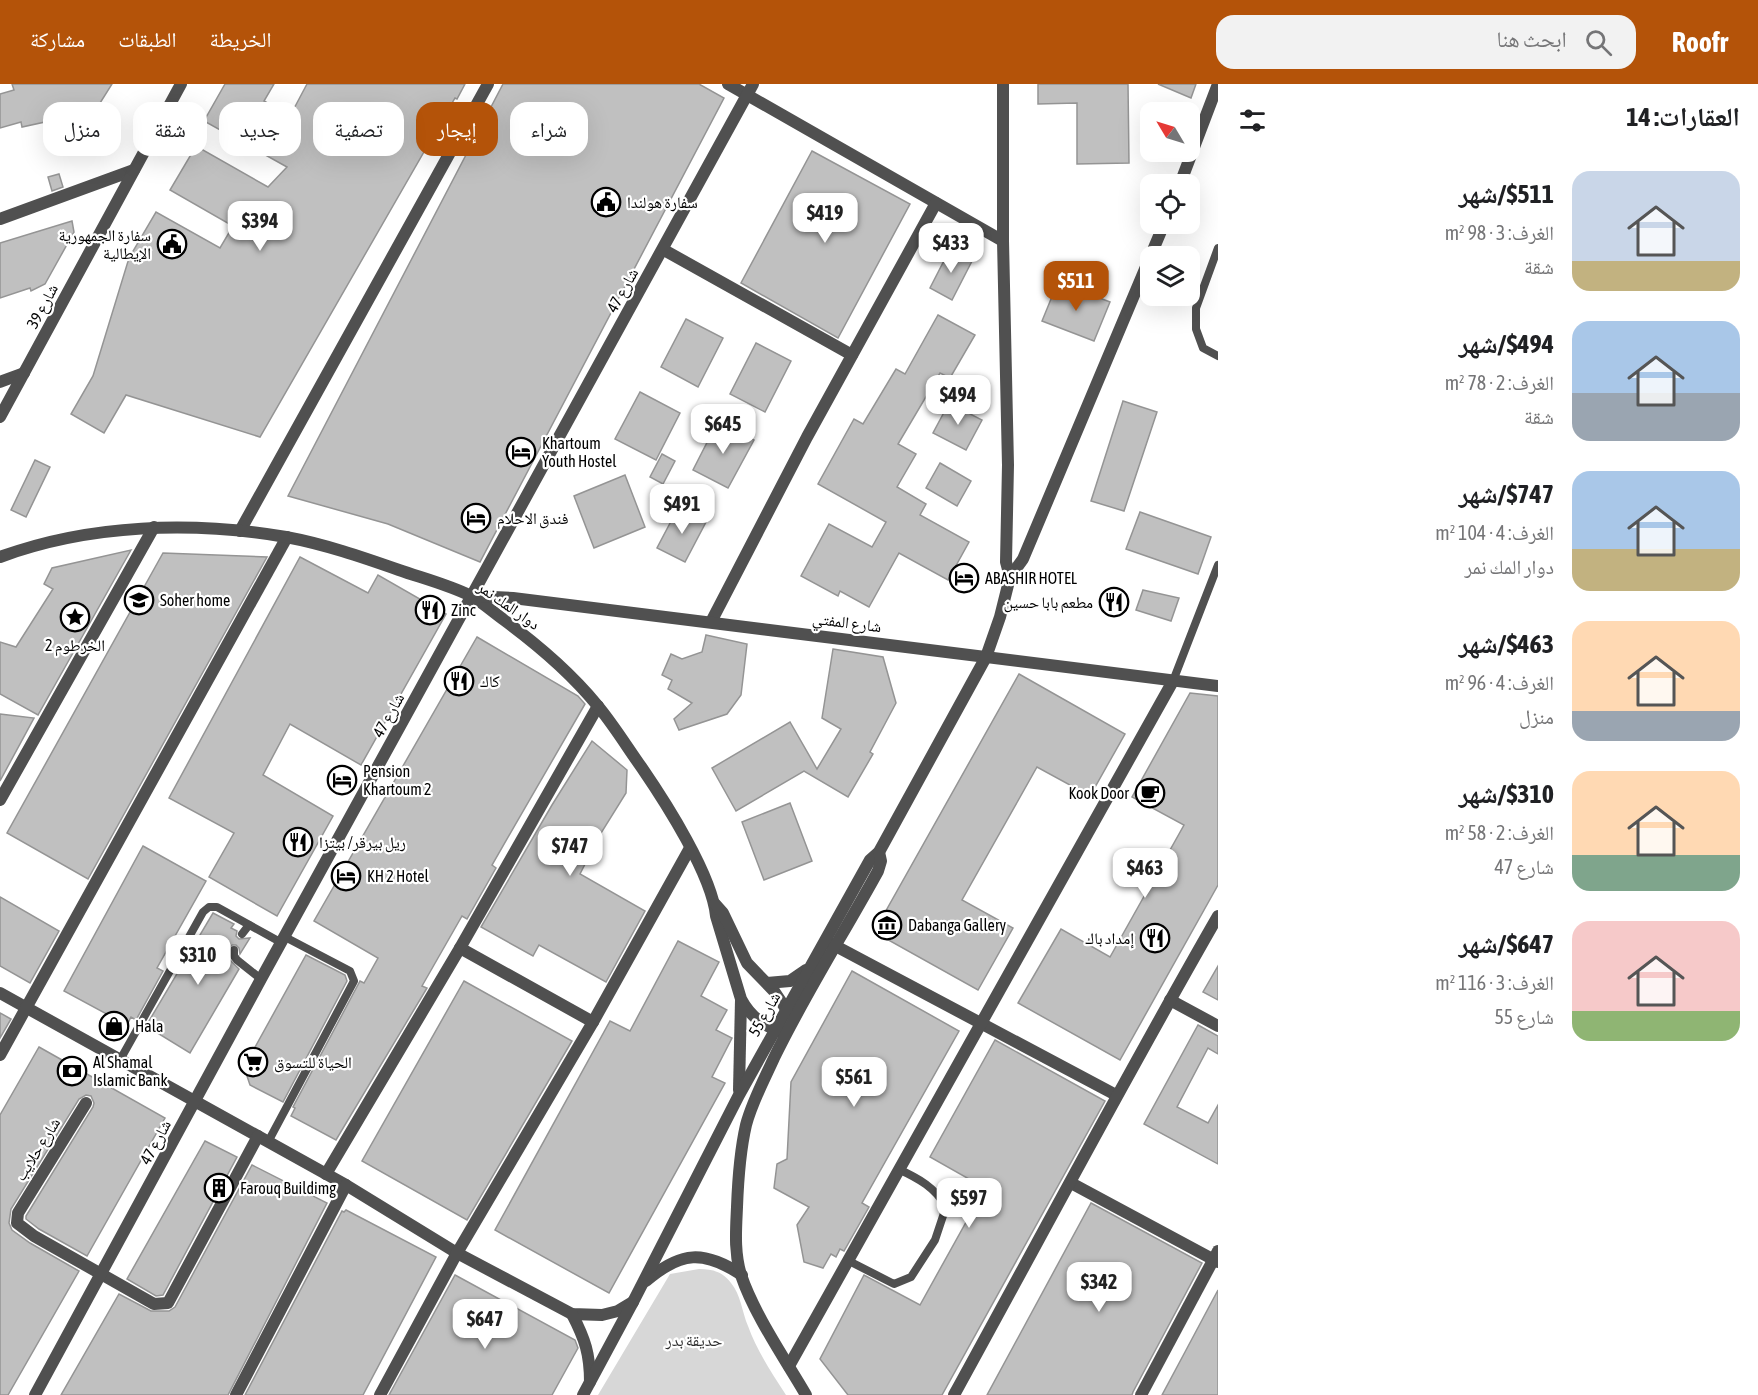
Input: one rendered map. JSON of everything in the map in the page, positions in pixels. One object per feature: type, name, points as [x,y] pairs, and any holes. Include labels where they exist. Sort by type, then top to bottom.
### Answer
[{"type":"street","name":"شارع 39","points":[[0,417],[181,84]]},
{"type":"street","points":[[240,531],[488,84]]},
{"type":"street","points":[[728,84],[1003,241]]},
{"type":"street","name":"شارع 47","points":[[35,1395],[753,84]]},
{"type":"street","points":[[1003,84],[1003,241],[1008,465],[1006,567],[1010,577],[1020,566],[1160,234]]},
{"type":"street","points":[[1184,174],[1218,84]]},
{"type":"street","points":[[0,219],[134,170]]},
{"type":"street","points":[[711,622],[807,437],[936,203]]},
{"type":"street","points":[[664,250],[852,356]]},
{"type":"street","points":[[0,382],[24,373]]},
{"type":"street","points":[[0,800],[154,527]]},
{"type":"street","name":"دوار المك نمر","points":[[0,557],[68,539],[154,527],[240,531],[287,537],[349,553],[471,596],[561,665],[598,706],[657,790],[690,848],[714,903],[741,999],[754,1018],[780,1031]]},
{"type":"street","points":[[0,1055],[287,537]]},
{"type":"street","points":[[1006,557],[1023,559]]},
{"type":"street","name":"شارع 55","points":[[583,1395],[739,1095],[780,1031],[786,1008],[809,968],[831,944],[870,860],[879,852],[986,657],[1000,617],[1010,577]]},
{"type":"street","name":"شارع المفتي","points":[[471,596],[513,598],[1218,686]]},
{"type":"street","points":[[789,1366],[1173,681]]},
{"type":"street","points":[[326,1174],[460,948],[598,706]]},
{"type":"street","points":[[380,1395],[457,1253],[593,1022],[690,848]]},
{"type":"street","points":[[714,903],[723,913],[747,963],[767,983],[793,1020]]},
{"type":"street","points":[[954,1395],[1071,1183],[1116,1095],[1218,916]]},
{"type":"street","points":[[806,1395],[742,1275],[735,1238],[743,1141],[751,1109],[780,1031],[793,1020],[831,944],[1116,1095]]},
{"type":"street","points":[[460,948],[593,1022]]},
{"type":"street","points":[[767,983],[790,981],[809,968]]},
{"type":"street","points":[[0,993],[346,1185],[457,1253],[572,1314],[602,1315],[618,1311],[633,1302]]},
{"type":"street","points":[[739,1095],[741,999]]},
{"type":"street","points":[[1170,999],[1218,1026]]},
{"type":"street","name":"شارع حلايب","points":[[86,1103],[18,1212],[17,1223],[34,1236],[102,1274]]},
{"type":"street","points":[[102,1274],[154,1304],[168,1303],[263,1139]]},
{"type":"street","points":[[1071,1183],[1217,1257],[1141,1395]]},
{"type":"street","points":[[236,1395],[346,1185]]},
{"type":"street","points":[[641,1286],[661,1268],[687,1258],[698,1257],[720,1262],[742,1275]]},
{"type":"street","points":[[572,1314],[589,1352],[590,1382]]},
{"type":"lane","points":[[1218,248],[1196,308],[1196,329],[1203,348],[1218,356]]},
{"type":"lane","points":[[1173,681],[1218,565]]},
{"type":"lane","points":[[120,1060],[203,912],[209,907],[217,908],[350,971],[354,981],[263,1139]]},
{"type":"lane","points":[[242,934],[249,925]]},
{"type":"lane","points":[[234,950],[237,960],[261,979]]},
{"type":"lane","points":[[847,1260],[894,1284],[911,1278],[935,1240],[946,1207],[939,1194],[910,1174],[898,1169]]},
{"type":"green space","name":"حديقة بدر","points":[[699,1269],[713,1271],[728,1279],[739,1298],[746,1321],[765,1362],[786,1395],[598,1395],[670,1274]]},
{"type":"building","points":[[12,84],[112,84],[101,102],[43,102],[43,122],[22,127],[21,122],[0,128],[0,94],[14,90]]},
{"type":"building","points":[[225,84],[274,84],[264,101],[266,102],[219,102],[219,129],[207,123],[207,116]]},
{"type":"building","points":[[307,84],[465,84],[457,99],[455,98],[453,102],[416,102],[416,156],[422,156],[260,437],[126,395],[104,433],[71,414],[93,376],[129,258],[156,212],[220,248],[233,226],[170,190],[190,156],[207,156],[207,152],[268,187],[287,167],[267,156],[301,156],[301,102],[297,102]]},
{"type":"building","points":[[503,84],[699,84],[724,98],[480,562],[388,524],[288,496],[465,156],[498,156],[498,102],[494,102]]},
{"type":"building","points":[[1038,84],[1128,84],[1129,163],[1077,164],[1077,103],[1038,104]]},
{"type":"building","points":[[1158,84],[1196,84],[1191,98]]},
{"type":"building","points":[[812,151],[910,204],[838,338],[741,283]]},
{"type":"building","points":[[59,174],[63,187],[52,191],[48,177]]},
{"type":"building","points":[[72,221],[74,232],[45,284],[31,291],[30,288],[0,298],[0,243]]},
{"type":"building","points":[[950,249],[972,261],[952,300],[930,288]]},
{"type":"building","points":[[1058,282],[1110,302],[1094,341],[1042,321]]},
{"type":"building","points":[[938,315],[975,335],[950,378],[940,373],[898,444],[916,454],[897,487],[926,504],[920,515],[969,542],[948,580],[899,553],[869,607],[840,591],[838,596],[801,576],[829,524],[872,547],[886,522],[818,484],[854,419],[863,424],[896,369],[905,374]]},
{"type":"building","points":[[686,319],[723,338],[698,387],[661,367]]},
{"type":"building","points":[[756,343],[791,361],[765,412],[730,394]]},
{"type":"building","points":[[640,392],[680,413],[656,460],[615,439]]},
{"type":"building","points":[[1123,401],[1157,412],[1124,511],[1091,501]]},
{"type":"building","points":[[949,403],[982,420],[966,450],[933,433]]},
{"type":"building","points":[[718,421],[754,440],[728,488],[693,470]]},
{"type":"building","points":[[662,454],[675,461],[663,484],[650,477]]},
{"type":"building","points":[[35,460],[50,467],[26,517],[11,510]]},
{"type":"building","points":[[940,463],[971,481],[957,506],[926,488]]},
{"type":"building","points":[[625,475],[645,527],[594,548],[574,496]]},
{"type":"building","points":[[678,508],[706,522],[685,562],[657,548]]},
{"type":"building","points":[[1140,512],[1211,537],[1198,574],[1126,549]]},
{"type":"building","points":[[131,550],[38,715],[0,694],[0,642],[16,647],[53,589],[44,584],[52,568]]},
{"type":"building","points":[[163,553],[267,557],[88,879],[7,833]]},
{"type":"building","points":[[300,557],[368,593],[378,575],[446,614],[361,765],[290,724],[263,775],[333,816],[277,916],[209,877],[234,833],[169,798]]},
{"type":"building","points":[[1143,590],[1179,598],[1171,621],[1136,610]]},
{"type":"building","points":[[706,635],[747,644],[741,695],[727,714],[679,730],[674,719],[692,703],[668,689],[672,680],[662,675],[671,654],[682,659],[702,652]]},
{"type":"building","points":[[477,637],[578,696],[585,704],[492,865],[496,868],[467,919],[462,916],[422,986],[427,988],[336,1140],[291,1116],[295,1108],[293,1107],[360,981],[364,983],[378,958],[314,921]]},
{"type":"building","points":[[833,649],[883,657],[896,703],[870,752],[873,754],[848,797],[804,771],[736,811],[712,768],[790,722],[817,769],[841,729],[822,718]]},
{"type":"building","points":[[1019,674],[1125,734],[1090,796],[1037,767],[962,900],[1013,928],[978,990],[874,932]]},
{"type":"building","points":[[1190,693],[1218,696],[1218,885],[1120,1060],[1018,1003],[1061,929],[1110,957],[1184,825],[1132,797]]},
{"type":"building","points":[[0,714],[34,718],[0,781]]},
{"type":"building","points":[[592,741],[627,770],[626,793],[601,833],[580,874],[645,911],[606,982],[539,945],[533,956],[481,927]]},
{"type":"building","points":[[790,803],[812,861],[764,880],[742,822]]},
{"type":"building","points":[[143,846],[206,881],[157,968],[163,971],[136,1020],[131,1017],[127,1025],[64,991]]},
{"type":"building","points":[[0,897],[59,931],[30,983],[0,966]]},
{"type":"building","points":[[213,913],[234,924],[231,928],[237,931],[236,936],[239,939],[250,938],[240,954],[236,945],[229,948],[229,959],[239,969],[190,1053],[146,1026]]},
{"type":"building","points":[[678,941],[719,962],[701,996],[727,1010],[716,1030],[732,1038],[712,1077],[725,1083],[609,1293],[495,1230],[610,1021],[630,1031]]},
{"type":"building","points":[[306,955],[345,975],[347,981],[283,1102],[250,1085],[244,1067]]},
{"type":"building","points":[[1218,966],[1218,1000],[1203,992]]},
{"type":"building","points":[[852,971],[959,1031],[862,1203],[869,1207],[844,1251],[840,1249],[836,1257],[831,1254],[823,1268],[804,1262],[797,1225],[809,1207],[774,1188],[777,1164],[787,1159],[791,1082]]},
{"type":"building","points":[[464,981],[572,1041],[467,1220],[362,1161]]},
{"type":"building","points":[[0,1013],[11,1019],[0,1038]]},
{"type":"building","points":[[1198,1025],[1218,1036],[1218,1054],[1208,1048],[1177,1107],[1208,1123],[1218,1105],[1218,1164],[1144,1124]]},
{"type":"building","points":[[995,1040],[1105,1101],[942,1395],[848,1395],[820,1359],[864,1275],[920,1305],[985,1188],[930,1157]]},
{"type":"building","points":[[39,1047],[165,1118],[87,1256],[39,1229],[26,1219],[26,1216],[93,1107],[91,1096],[86,1095],[79,1099],[11,1209],[9,1223],[12,1230],[79,1271],[8,1395],[0,1395],[0,1115]]},
{"type":"building","points":[[205,1141],[237,1157],[163,1295],[156,1296],[127,1279]]},
{"type":"building","points":[[252,1165],[327,1203],[228,1395],[61,1395],[119,1294],[151,1311],[169,1311],[175,1307]]},
{"type":"building","points":[[1091,1203],[1202,1263],[1132,1395],[987,1395]]},
{"type":"building","points":[[346,1210],[436,1257],[363,1395],[245,1395],[342,1211]]},
{"type":"building","points":[[455,1275],[575,1340],[578,1348],[552,1395],[389,1395]]},
{"type":"building","points":[[1218,1290],[1218,1395],[1162,1395],[1185,1352]]},
{"type":"place","name":"سفارة هولندا","points":[[606,202]]},
{"type":"place","name":"سفارة الجمهورية الإيطالية","points":[[172,244]]},
{"type":"place","name":"Khartoum Youth Hostel","points":[[521,452]]},
{"type":"place","name":"فندق الاحلام","points":[[476,518]]},
{"type":"place","name":"ABASHIR HOTEL","points":[[964,578]]},
{"type":"place","name":"Soher home","points":[[139,600]]},
{"type":"place","name":"مطعم بابا حسين","points":[[1114,602]]},
{"type":"place","name":"Zinc","points":[[430,610]]},
{"type":"place","name":"الخرطوم 2","points":[[75,617]]},
{"type":"place","name":"كاك","points":[[459,681]]},
{"type":"place","name":"Pension Khartoum 2","points":[[342,780]]},
{"type":"place","name":"Kook Door","points":[[1150,793]]},
{"type":"place","name":"ريل بيرقر/ بيتزا","points":[[298,842]]},
{"type":"place","name":"KH 2 Hotel","points":[[346,876]]},
{"type":"place","name":"Dabanga Gallery","points":[[887,925]]},
{"type":"place","name":"إمداد باك","points":[[1155,938]]},
{"type":"place","name":"Hala","points":[[114,1026]]},
{"type":"place","name":"الحياة للتسوق","points":[[253,1062]]},
{"type":"place","name":"Al Shamal Islamic Bank","points":[[72,1071]]},
{"type":"place","name":"Farouq Buildimg","points":[[219,1188]]}]
